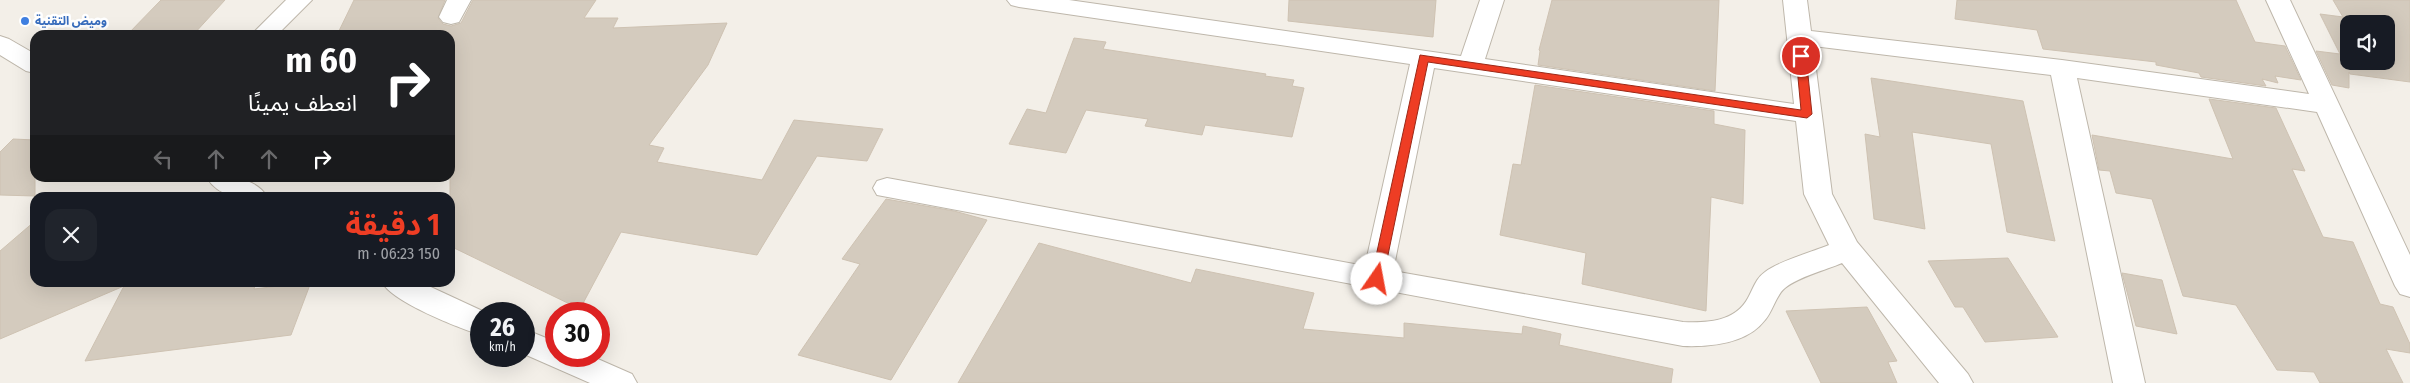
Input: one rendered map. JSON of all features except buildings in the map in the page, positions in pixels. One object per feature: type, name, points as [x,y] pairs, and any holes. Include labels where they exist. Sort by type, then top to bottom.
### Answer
[{"type":"street","points":[[268,30],[300,0]]},
{"type":"street","points":[[1019,0],[1807,114]]},
{"type":"street","points":[[1471,64],[1492,0]]},
{"type":"street","points":[[1795,0],[1807,114],[1818,194],[1835,230],[1848,249],[1957,383]]},
{"type":"street","points":[[2278,0],[2410,286]]},
{"type":"street","points":[[1799,36],[2062,68],[2327,105]]},
{"type":"street","points":[[0,44],[30,62]]},
{"type":"street","points":[[1377,279],[1424,58]]},
{"type":"street","points":[[2062,68],[2129,383]]},
{"type":"street","points":[[228,182],[244,192]]},
{"type":"street","points":[[887,188],[1683,334],[1703,335],[1722,332],[1739,325],[1752,316],[1769,284],[1777,278],[1848,249]]},
{"type":"street","points":[[404,287],[418,296],[470,318]]},
{"type":"street","points":[[584,367],[622,383]]},
{"type":"place","name":"وميض التقنية","points":[[25,21]]},
{"type":"route","points":[[1377,279],[1424,58],[1807,114],[1801,56]]}]
